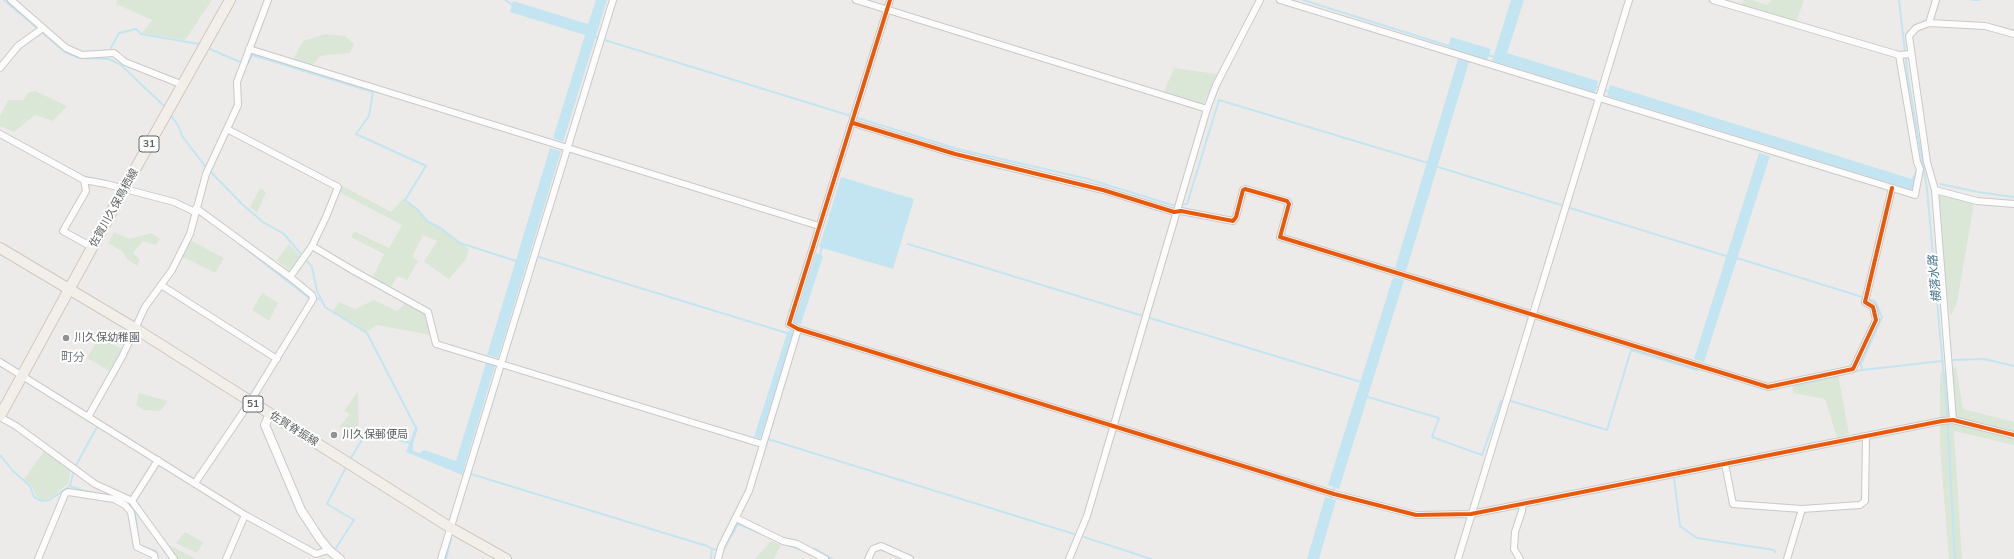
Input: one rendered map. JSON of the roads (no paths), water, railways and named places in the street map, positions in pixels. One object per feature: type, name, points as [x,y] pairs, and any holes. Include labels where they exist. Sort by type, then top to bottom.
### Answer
[{"type":"main road","name":"佐賀川久保鳥栖線","points":[[0,417],[92,247],[230,0]]},
{"type":"main road","name":"佐賀脊振線","points":[[0,248],[136,329],[451,528],[506,559]]},
{"type":"street","points":[[11,0],[66,48],[82,55],[114,53],[125,62],[183,85]]},
{"type":"street","points":[[88,417],[136,329],[146,307],[172,270],[190,234],[195,210],[206,174],[238,106],[237,82],[268,0]]},
{"type":"street","points":[[441,559],[502,364],[564,148],[613,0]]},
{"type":"street","points":[[856,0],[1207,109]]},
{"type":"street","points":[[890,0],[853,123],[789,324],[795,327],[1332,493],[1416,515],[1471,514],[1942,421],[1953,420],[2014,435]]},
{"type":"street","points":[[1069,559],[1086,516],[1207,109],[1216,85],[1260,0]]},
{"type":"street","points":[[1280,0],[1914,195],[1920,169],[1917,162],[1899,55]]},
{"type":"street","points":[[1458,559],[1629,0]]},
{"type":"street","points":[[1713,0],[1899,55],[1910,54]]},
{"type":"street","points":[[1929,23],[1936,0]]},
{"type":"street","points":[[1953,420],[1936,190],[1927,162],[1910,54],[1909,36],[1916,28],[1929,23],[1985,26],[2014,34]]},
{"type":"street","points":[[0,68],[18,46],[43,28]]},
{"type":"street","points":[[249,49],[819,226]]},
{"type":"street","points":[[853,123],[955,154],[1103,190],[1174,212],[1177,210],[1233,221],[1236,217],[1243,190],[1245,189],[1287,201],[1289,204],[1280,237],[1768,387],[1853,369],[1876,320],[1873,307],[1866,298],[1892,188]]},
{"type":"street","points":[[227,129],[338,187],[312,246],[290,277]]},
{"type":"street","points":[[0,134],[84,180],[174,202],[195,210],[290,277],[312,297],[277,359],[250,402],[195,483]]},
{"type":"street","points":[[1917,162],[1927,162]]},
{"type":"street","points":[[84,180],[86,191],[63,231],[92,247]]},
{"type":"street","points":[[1936,190],[1977,201],[2014,204]]},
{"type":"street","points":[[312,246],[428,312],[436,344],[762,444]]},
{"type":"street","points":[[161,285],[277,359]]},
{"type":"street","points":[[719,553],[749,491],[795,327]]},
{"type":"street","points":[[0,362],[245,515],[316,554],[329,550]]},
{"type":"street","points":[[270,414],[265,425],[301,510],[329,550],[340,559]]},
{"type":"street","points":[[0,417],[16,426],[95,484],[132,501],[162,539],[174,559]]},
{"type":"street","points":[[1725,464],[1733,504],[1802,509],[1860,505],[1865,501],[1866,436]]},
{"type":"street","points":[[132,501],[158,460]]},
{"type":"street","points":[[38,559],[65,494],[68,492],[114,499],[126,505],[131,512],[137,547],[154,555],[155,559]]},
{"type":"street","points":[[1520,559],[1514,549],[1515,532],[1523,504]]},
{"type":"street","points":[[1787,559],[1802,509]]},
{"type":"street","points":[[226,559],[245,515]]},
{"type":"street","points":[[736,518],[784,541],[797,544],[825,559]]},
{"type":"street","points":[[868,559],[873,549],[881,546],[910,559]]},
{"type":"water","points":[[596,0],[607,0],[563,142],[553,138],[585,35],[510,12],[513,1],[588,24]]},
{"type":"water","points":[[1511,0],[1524,0],[1507,53],[1598,81],[1595,93],[1492,61]]},
{"type":"water","points":[[1451,37],[1491,49],[1487,60],[1448,48]]},
{"type":"water","points":[[1458,59],[1469,62],[1406,271],[1395,268]]},
{"type":"water","points":[[1610,85],[1915,180],[1912,190],[1607,96]]},
{"type":"water","points":[[550,148],[561,151],[498,358],[487,355]]},
{"type":"water","points":[[1759,153],[1770,156],[1704,362],[1694,359]]},
{"type":"water","points":[[841,177],[914,199],[893,269],[819,247]]},
{"type":"water","points":[[816,253],[823,256],[801,324],[794,322]]},
{"type":"water","points":[[1393,277],[1404,280],[1339,489],[1328,485]]},
{"type":"water","points":[[788,330],[794,332],[760,439],[754,437]]},
{"type":"water","points":[[486,363],[495,366],[462,475],[406,452],[415,428],[411,422],[418,428],[413,444],[413,451],[420,453],[424,450],[456,461]]},
{"type":"water","points":[[1325,497],[1336,500],[1319,559],[1307,559]]},
{"type":"waterway","points":[[4,0],[65,52],[79,58],[109,59],[121,65],[163,105]]},
{"type":"waterway","points":[[505,0],[514,6]]},
{"type":"waterway","points":[[1303,0],[1449,46]]},
{"type":"waterway","name":"横落水路","points":[[1899,0],[1908,78],[1927,189],[1947,412],[1955,559]]},
{"type":"waterway","points":[[1972,0],[1979,0]]},
{"type":"waterway","points":[[111,48],[119,33],[136,29],[141,34],[199,44]]},
{"type":"waterway","points":[[595,37],[958,149],[1088,179],[1172,205],[1187,204],[1219,100],[1428,163]]},
{"type":"waterway","points":[[210,49],[247,65],[252,55],[373,92],[369,116],[356,134],[426,166],[405,200],[418,210],[427,221],[442,229],[460,243],[516,261]]},
{"type":"waterway","points":[[1487,55],[1496,57]]},
{"type":"waterway","points":[[1594,86],[1611,92]]},
{"type":"waterway","points":[[172,117],[178,125],[182,136],[205,166],[242,204],[263,222],[284,234],[312,267],[317,291],[325,307],[367,333],[415,426]]},
{"type":"waterway","points":[[1438,167],[1561,205]]},
{"type":"waterway","points":[[1913,179],[1916,172]]},
{"type":"waterway","points":[[82,176],[119,184]]},
{"type":"waterway","points":[[1940,184],[1978,192],[2014,197]]},
{"type":"waterway","points":[[1570,208],[1726,256]]},
{"type":"waterway","points":[[908,244],[1143,316]]},
{"type":"waterway","points":[[820,255],[822,247]]},
{"type":"waterway","points":[[246,249],[309,298],[320,299]]},
{"type":"waterway","points":[[539,257],[787,333]]},
{"type":"waterway","points":[[1737,258],[1875,301],[1882,317],[1861,364],[1862,370],[1942,361]]},
{"type":"waterway","points":[[1150,318],[1361,382]]},
{"type":"waterway","points":[[791,331],[798,320]]},
{"type":"waterway","points":[[1511,401],[1607,430],[1631,350],[1697,370]]},
{"type":"waterway","points":[[1952,360],[1984,359],[2014,366]]},
{"type":"waterway","points":[[1796,385],[1862,370]]},
{"type":"waterway","points":[[1368,397],[1439,418],[1432,437],[1482,455],[1501,401]]},
{"type":"waterway","points":[[75,467],[97,427]]},
{"type":"waterway","points":[[351,458],[367,431],[410,443]]},
{"type":"waterway","points":[[768,439],[1074,534]]},
{"type":"waterway","points":[[0,455],[12,470],[30,486],[34,497],[42,501],[49,500],[70,486],[81,490],[115,497]]},
{"type":"waterway","points":[[336,548],[354,520],[327,504],[345,469]]},
{"type":"waterway","points":[[461,471],[707,546],[712,549],[711,559]]},
{"type":"waterway","points":[[70,486],[73,473]]},
{"type":"waterway","points":[[1674,478],[1680,526],[1697,538],[1774,550],[1775,552]]},
{"type":"waterway","points":[[1330,500],[1335,485]]},
{"type":"waterway","points":[[124,501],[129,504],[135,513],[138,536]]},
{"type":"waterway","points":[[712,549],[723,551],[738,524],[765,535]]},
{"type":"waterway","points":[[1084,537],[1151,559]]},
{"type":"waterway","points":[[446,559],[451,539]]},
{"type":"waterway","points":[[139,543],[139,545],[156,551],[158,559]]},
{"type":"waterway","points":[[788,545],[804,551]]},
{"type":"waterway","points":[[814,548],[832,559]]},
{"type":"place","name":"川久保幼稚園","points":[[66,338]]},
{"type":"place","name":"川久保郵便局","points":[[334,435]]},
{"type":"district","name":"町分","points":[[73,357]]}]
